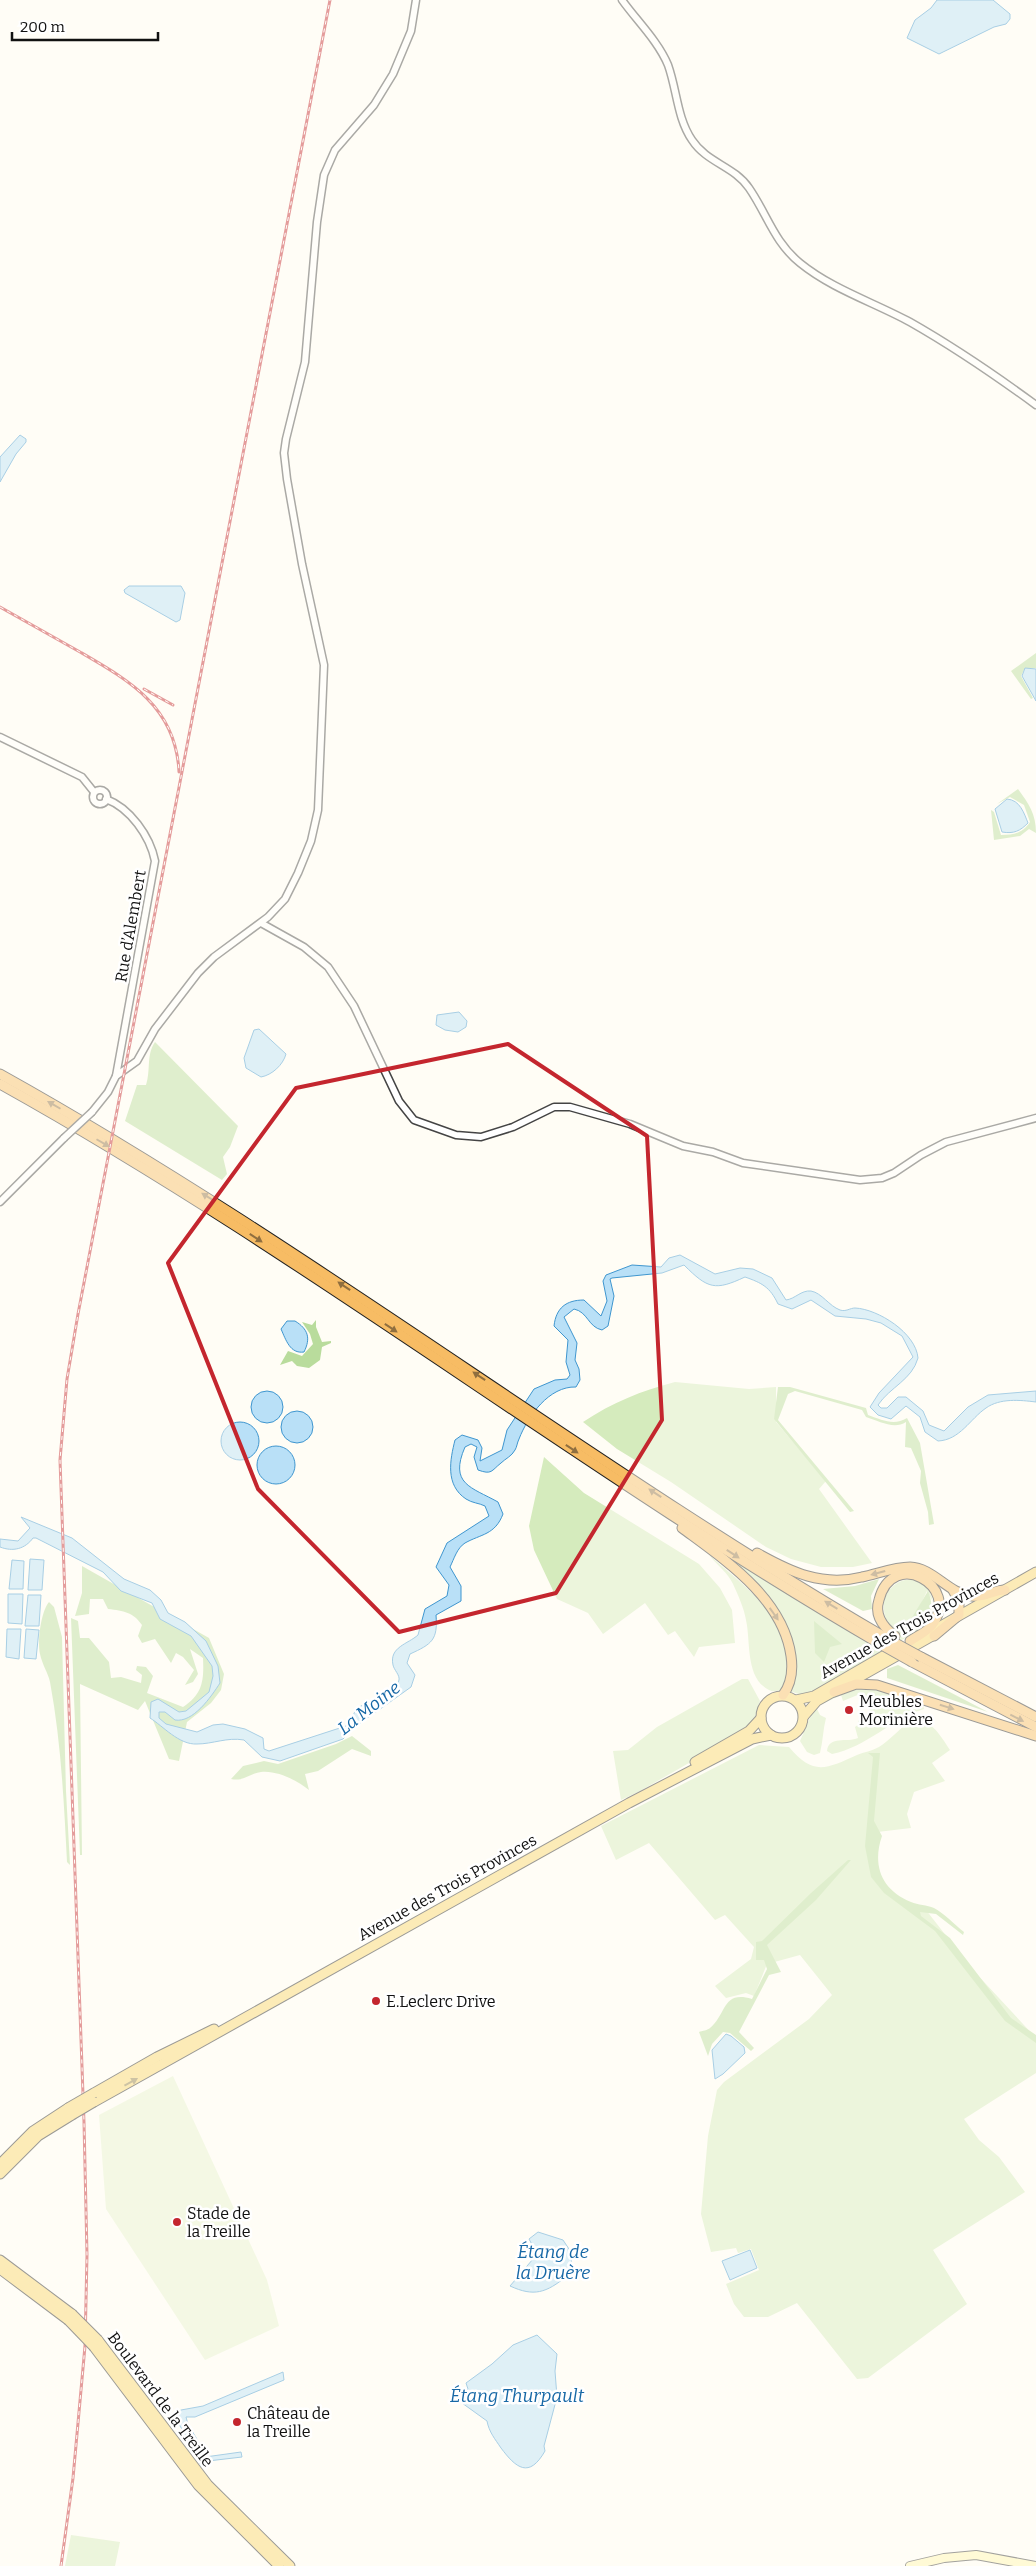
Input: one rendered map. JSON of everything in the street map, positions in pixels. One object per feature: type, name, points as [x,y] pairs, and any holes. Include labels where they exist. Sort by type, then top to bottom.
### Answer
[{"type":"highway","points":[[0,1074],[130,1149],[222,1206],[517,1407]]},
{"type":"highway","points":[[0,1084],[122,1154],[229,1220],[534,1418],[696,1520],[938,1666],[1036,1718]]},
{"type":"highway","points":[[534,1418],[663,1509],[805,1600],[912,1662],[1036,1727]]},
{"type":"highway","points":[[663,1509],[666,1516],[739,1572],[776,1617],[786,1635],[792,1660],[790,1683],[783,1695]]},
{"type":"highway","points":[[696,1520],[703,1520],[794,1572],[810,1578],[828,1581],[851,1580],[910,1567],[928,1572],[953,1590],[964,1594],[980,1596],[1005,1590]]},
{"type":"highway","points":[[892,1637],[883,1625],[878,1612],[877,1605],[882,1588],[894,1577],[913,1574],[919,1576],[936,1592],[938,1609],[932,1624],[910,1641]]},
{"type":"highway","points":[[934,1636],[959,1615],[959,1601],[953,1590]]},
{"type":"highway","points":[[834,1692],[856,1684],[876,1685],[1036,1736]]},
{"type":"main road","name":"Avenue des Trois Provinces","points":[[796,1700],[814,1696],[1036,1572]]},
{"type":"main road","name":"Avenue des Trois Provinces","points":[[804,1716],[811,1705],[1036,1579]]},
{"type":"main road","points":[[783,1695],[796,1700],[804,1716],[801,1727],[793,1736],[782,1738],[771,1735],[764,1728],[761,1718],[762,1709],[769,1700],[783,1695]]},
{"type":"main road","name":"Avenue des Trois Provinces","points":[[70,2111],[165,2053],[280,1998],[628,1803],[749,1731],[761,1718]]},
{"type":"main road","name":"Avenue des Trois Provinces","points":[[628,1803],[752,1739],[771,1735]]},
{"type":"main road","points":[[0,2164],[33,2131],[70,2111]]},
{"type":"main road","points":[[0,2174],[38,2136],[70,2111]]},
{"type":"main road","name":"Boulevard de la Treille","points":[[0,2260],[70,2317],[96,2344],[208,2485],[290,2566]]},
{"type":"main road","name":"Boulevard de la Treille","points":[[0,2269],[70,2317]]},
{"type":"main road","name":"Boulevard de la Treille","points":[[96,2344],[203,2490],[279,2566]]},
{"type":"main road","points":[[910,2566],[944,2558],[976,2555],[1036,2566]]},
{"type":"street","points":[[0,1202],[92,1112],[108,1092],[116,1076],[137,1061],[155,1029],[198,973],[214,957],[261,923],[276,909],[293,886],[311,841],[318,810],[324,665],[302,564],[284,453],[305,362],[320,195],[327,166],[335,150],[374,105],[394,74],[410,31],[416,0]]},
{"type":"street","points":[[622,0],[664,57],[683,123],[690,138],[708,158],[730,169],[744,181],[783,246],[799,262],[818,276],[917,326],[975,361],[1036,405]]},
{"type":"street","points":[[0,737],[82,777],[94,792],[93,799],[96,802],[102,803],[106,799],[104,791],[94,792]]},
{"type":"street","name":"Rue d’Alembert","points":[[106,799],[120,805],[127,811],[147,840],[155,861],[116,1076]]},
{"type":"street","points":[[261,923],[304,947],[332,972],[354,1006],[405,1110],[422,1124],[456,1135],[491,1135],[513,1127],[547,1109],[561,1106],[630,1124],[683,1146],[713,1152],[743,1163],[874,1180],[894,1173],[921,1155],[946,1142],[1036,1118]]},
{"type":"highlighted area","points":[[508,1044],[647,1136],[662,1420],[556,1593],[399,1632],[258,1489],[168,1263],[296,1088]]},
{"type":"green space","points":[[1036,653],[1036,668],[1024,670],[1021,676],[1033,698],[1031,699],[1011,671]]},
{"type":"green space","points":[[1018,789],[1031,810],[1035,820],[1036,833],[1029,829],[1020,836],[994,840],[991,810],[994,812],[1001,835],[1018,833],[1030,822],[1024,805],[1010,797],[997,804]]},
{"type":"green space","points":[[155,1042],[238,1126],[230,1147],[223,1157],[227,1174],[222,1180],[125,1121],[137,1085],[146,1085],[150,1052]]},
{"type":"green space","points":[[316,1320],[316,1327],[322,1342],[331,1341],[331,1343],[322,1347],[320,1360],[309,1368],[297,1366],[292,1361],[280,1365],[288,1351],[302,1356],[313,1344],[310,1334],[302,1322],[312,1325]]},
{"type":"green space","points":[[675,1382],[749,1389],[776,1387],[776,1422],[826,1481],[819,1489],[872,1563],[853,1567],[821,1567],[791,1559],[766,1547],[671,1482],[617,1449],[583,1422],[628,1398]]},
{"type":"green space","points":[[778,1387],[790,1387],[866,1408],[868,1415],[883,1420],[897,1422],[907,1418],[920,1443],[934,1524],[929,1525],[928,1512],[920,1483],[921,1471],[911,1448],[905,1447],[906,1422],[897,1425],[886,1424],[866,1417],[862,1410],[795,1391],[788,1394],[778,1420],[854,1511],[850,1512],[774,1419]]},
{"type":"green space","points":[[544,1457],[584,1493],[699,1564],[720,1588],[732,1610],[735,1643],[699,1647],[694,1657],[675,1631],[668,1635],[645,1603],[603,1634],[588,1613],[557,1599],[534,1550],[529,1526]]},
{"type":"green space","points":[[709,1555],[749,1590],[772,1617],[781,1632],[786,1648],[788,1678],[784,1687],[780,1690],[769,1690],[756,1677],[750,1659],[746,1620],[741,1602],[731,1580]]},
{"type":"green space","points":[[728,1557],[878,1648],[891,1629],[884,1613],[885,1600],[890,1590],[898,1582],[919,1581],[928,1589],[933,1602],[927,1591],[907,1633],[914,1633],[804,1696],[790,1691],[794,1670],[793,1651],[788,1633],[780,1616],[756,1586]]},
{"type":"green space","points":[[82,1566],[209,1638],[224,1674],[221,1690],[211,1703],[187,1722],[179,1761],[169,1759],[145,1701],[138,1710],[80,1684],[82,1855],[80,1855],[71,1618],[78,1621],[80,1638],[89,1638],[109,1662],[111,1678],[121,1677],[141,1683],[142,1675],[136,1670],[137,1666],[146,1667],[153,1676],[147,1693],[183,1707],[195,1697],[201,1686],[203,1666],[203,1658],[190,1649],[198,1674],[193,1682],[185,1685],[194,1670],[183,1657],[176,1653],[171,1663],[155,1639],[142,1643],[138,1636],[142,1625],[139,1621],[128,1613],[108,1609],[103,1599],[90,1599],[89,1614],[75,1616],[82,1593]]},
{"type":"green space","points":[[879,1579],[871,1596],[872,1609],[863,1611],[823,1589],[855,1586]]},
{"type":"green space","points":[[928,1591],[931,1605],[929,1619],[921,1629],[907,1633],[905,1629]]},
{"type":"green space","points":[[49,1602],[54,1607],[62,1637],[70,1865],[67,1862],[62,1772],[54,1704],[50,1682],[39,1649],[42,1619]]},
{"type":"green space","points":[[814,1621],[842,1644],[830,1647],[824,1662],[815,1653]]},
{"type":"green space","points":[[898,1665],[988,1712],[887,1678],[887,1669]]},
{"type":"green space","points":[[742,1679],[748,1679],[760,1701],[753,1723],[710,1751],[621,1800],[613,1751],[628,1750],[657,1727]]},
{"type":"green space","points":[[863,1685],[922,1702],[924,1709],[901,1719],[856,1745],[832,1754],[827,1751],[828,1746],[835,1741],[858,1738],[855,1727],[859,1724],[858,1721],[871,1712],[860,1694],[843,1701],[841,1695],[816,1707],[820,1715],[826,1718],[821,1749],[820,1753],[814,1755],[807,1752],[800,1741],[815,1706],[851,1688]]},
{"type":"green space","points":[[912,1720],[919,1720],[930,1725],[950,1750],[932,1763],[945,1781],[914,1792],[907,1814],[911,1828],[869,1833],[875,1873],[895,1898],[926,1910],[972,1969],[1036,2038],[1036,2073],[964,2119],[979,2140],[999,2157],[1025,2192],[933,2250],[967,2304],[868,2378],[857,2379],[797,2303],[768,2317],[744,2317],[734,2304],[726,2284],[759,2270],[751,2249],[738,2253],[736,2248],[711,2252],[701,2214],[708,2136],[717,2090],[724,2082],[809,2019],[832,1995],[800,1955],[767,1964],[754,1996],[746,1993],[726,1998],[715,1986],[751,1959],[754,1947],[725,1915],[715,1920],[649,1843],[616,1860],[601,1826],[759,1745],[789,1747],[805,1762],[813,1766],[828,1766],[874,1750]]},
{"type":"green space","points":[[352,1736],[371,1751],[371,1756],[352,1749],[318,1771],[305,1774],[309,1790],[280,1774],[267,1772],[253,1774],[236,1780],[231,1779],[243,1766],[264,1761],[278,1764],[336,1744]]},
{"type":"green space","points":[[868,1753],[880,1753],[874,1821],[882,1836],[878,1857],[881,1875],[892,1891],[914,1903],[938,1910],[964,1932],[963,1935],[936,1914],[920,1912],[921,1916],[950,1938],[1011,2018],[1036,2035],[1036,2043],[1005,2021],[935,1931],[884,1893],[871,1877],[865,1846],[873,1757]]},
{"type":"green space","points":[[848,1860],[851,1860],[816,1900],[767,1945],[781,1972],[769,1975],[739,2032],[754,2048],[751,2051],[730,2033],[723,2032],[712,2044],[708,2056],[699,2032],[710,2028],[730,2001],[742,1997],[752,1999],[767,1969],[764,1960],[756,1960],[756,1942],[762,1941]]},
{"type":"green space","name":"Stade de la Treille","points":[[173,2076],[267,2280],[279,2326],[205,2360],[106,2209],[99,2115]]},
{"type":"green space","points":[[71,2535],[120,2542],[115,2566],[65,2566]]},
{"type":"water","points":[[937,0],[993,0],[1010,14],[1010,19],[1006,24],[994,27],[939,54],[907,38],[915,20],[931,8]]},
{"type":"water","points":[[20,435],[26,439],[26,442],[16,454],[0,482],[0,457]]},
{"type":"water","points":[[129,586],[181,586],[185,593],[180,620],[176,622],[125,593],[124,590]]},
{"type":"water","points":[[1025,668],[1036,669],[1036,701],[1022,676]]},
{"type":"water","points":[[1007,799],[1018,804],[1028,823],[1019,830],[1010,833],[1002,832],[995,809]]},
{"type":"water","points":[[459,1012],[467,1021],[466,1027],[458,1032],[445,1030],[436,1025],[437,1015]]},
{"type":"water","points":[[259,1029],[286,1054],[276,1069],[261,1077],[246,1068],[244,1058],[254,1030]]},
{"type":"water","name":"La Moine","points":[[680,1255],[715,1274],[740,1268],[753,1269],[772,1278],[786,1300],[811,1291],[819,1294],[832,1306],[840,1310],[864,1309],[894,1324],[911,1340],[918,1358],[915,1366],[906,1378],[888,1393],[878,1405],[881,1408],[887,1408],[898,1397],[906,1397],[923,1411],[929,1425],[944,1431],[968,1407],[988,1395],[1036,1391],[1036,1402],[1010,1400],[997,1403],[986,1408],[953,1437],[938,1441],[925,1432],[920,1417],[906,1406],[891,1419],[878,1415],[870,1407],[879,1393],[913,1357],[902,1336],[881,1323],[866,1319],[835,1316],[811,1300],[792,1309],[778,1304],[769,1290],[751,1279],[745,1277],[719,1286],[712,1285],[699,1279],[684,1265],[662,1273],[612,1278],[610,1279],[614,1296],[608,1326],[602,1330],[597,1328],[582,1313],[574,1309],[564,1317],[577,1343],[575,1360],[579,1369],[580,1380],[576,1387],[557,1391],[548,1397],[528,1421],[514,1452],[491,1471],[478,1470],[474,1457],[477,1447],[471,1444],[465,1447],[461,1459],[461,1477],[471,1488],[498,1502],[503,1514],[492,1530],[465,1543],[456,1554],[450,1567],[461,1586],[461,1601],[436,1615],[436,1630],[432,1640],[424,1647],[410,1654],[407,1663],[415,1675],[411,1687],[355,1727],[343,1739],[280,1761],[262,1757],[244,1740],[232,1739],[209,1743],[190,1743],[178,1738],[150,1718],[151,1702],[158,1699],[179,1712],[186,1711],[209,1692],[213,1676],[212,1666],[191,1636],[160,1619],[152,1603],[121,1591],[103,1572],[36,1538],[33,1538],[22,1547],[14,1549],[0,1547],[0,1539],[18,1541],[30,1528],[21,1517],[72,1538],[124,1579],[150,1590],[161,1600],[168,1613],[185,1622],[206,1641],[218,1666],[220,1683],[201,1708],[182,1720],[175,1720],[165,1712],[159,1712],[159,1718],[166,1724],[197,1732],[213,1725],[223,1724],[245,1729],[263,1738],[264,1749],[269,1751],[349,1725],[358,1708],[387,1693],[397,1685],[399,1678],[393,1665],[394,1654],[400,1647],[418,1635],[425,1609],[447,1596],[449,1585],[436,1567],[447,1543],[489,1516],[485,1506],[466,1499],[455,1487],[452,1479],[451,1464],[455,1440],[462,1435],[478,1440],[482,1448],[480,1461],[502,1450],[507,1430],[534,1389],[555,1380],[567,1379],[570,1375],[566,1362],[568,1340],[554,1326],[557,1314],[563,1306],[567,1303],[584,1300],[601,1316],[607,1301],[603,1281],[606,1275],[632,1265],[661,1267],[669,1258]]},
{"type":"water","points":[[287,1321],[295,1321],[303,1327],[307,1334],[308,1338],[304,1352],[295,1351],[287,1342],[281,1329]]},
{"type":"water","points":[[267,1391],[279,1395],[283,1407],[279,1419],[267,1423],[255,1419],[251,1407],[255,1395]]},
{"type":"water","points":[[297,1411],[303,1412],[308,1416],[312,1421],[312,1433],[308,1438],[303,1442],[297,1443],[291,1442],[286,1438],[282,1433],[281,1427],[282,1421],[286,1416],[291,1412]]},
{"type":"water","points":[[240,1422],[253,1428],[259,1441],[253,1454],[240,1460],[227,1454],[221,1441],[227,1428]]},
{"type":"water","points":[[276,1446],[289,1452],[295,1465],[289,1478],[276,1484],[263,1478],[257,1465],[263,1452]]},
{"type":"water","points":[[30,1559],[44,1560],[42,1590],[28,1590]]},
{"type":"water","points":[[12,1560],[24,1561],[23,1589],[9,1589]]},
{"type":"water","points":[[8,1594],[23,1594],[22,1624],[8,1623]]},
{"type":"water","points":[[28,1595],[41,1595],[39,1626],[25,1626]]},
{"type":"water","points":[[7,1629],[21,1629],[19,1659],[6,1657]]},
{"type":"water","points":[[26,1629],[39,1630],[36,1659],[24,1658]]},
{"type":"water","points":[[726,2034],[744,2047],[745,2053],[715,2079],[712,2050]]},
{"type":"water","name":"Étang de la Druère","points":[[538,2232],[563,2240],[573,2255],[567,2276],[540,2292],[526,2291],[510,2286],[533,2259],[536,2252],[529,2239]]},
{"type":"water","points":[[750,2250],[757,2268],[730,2280],[722,2261]]},
{"type":"water","name":"Étang Thurpault","points":[[537,2335],[557,2354],[555,2371],[557,2397],[544,2446],[545,2451],[533,2465],[523,2468],[512,2461],[501,2448],[491,2432],[487,2421],[462,2403],[461,2395],[468,2389],[466,2383],[492,2364],[513,2345]]},
{"type":"water","points":[[283,2372],[284,2380],[195,2417],[186,2417],[205,2457],[241,2452],[242,2457],[208,2461],[208,2465],[201,2466],[195,2450],[175,2418],[176,2413],[181,2410],[203,2406]]},
{"type":"railway","points":[[61,2566],[73,2478],[85,2346],[87,2255],[84,2122],[60,1460],[67,1379],[330,0]]},
{"type":"railway","points":[[0,607],[98,663],[133,686],[160,713],[176,749],[179,772]]},
{"type":"railway","points":[[144,689],[173,705]]},
{"type":"place","name":"Meubles Morinière","points":[[849,1710]]},
{"type":"place","name":"E.Leclerc Drive","points":[[376,2001]]},
{"type":"place","name":"Stade de la Treille","points":[[177,2222]]},
{"type":"place","name":"Château de la Treille","points":[[237,2422]]}]
